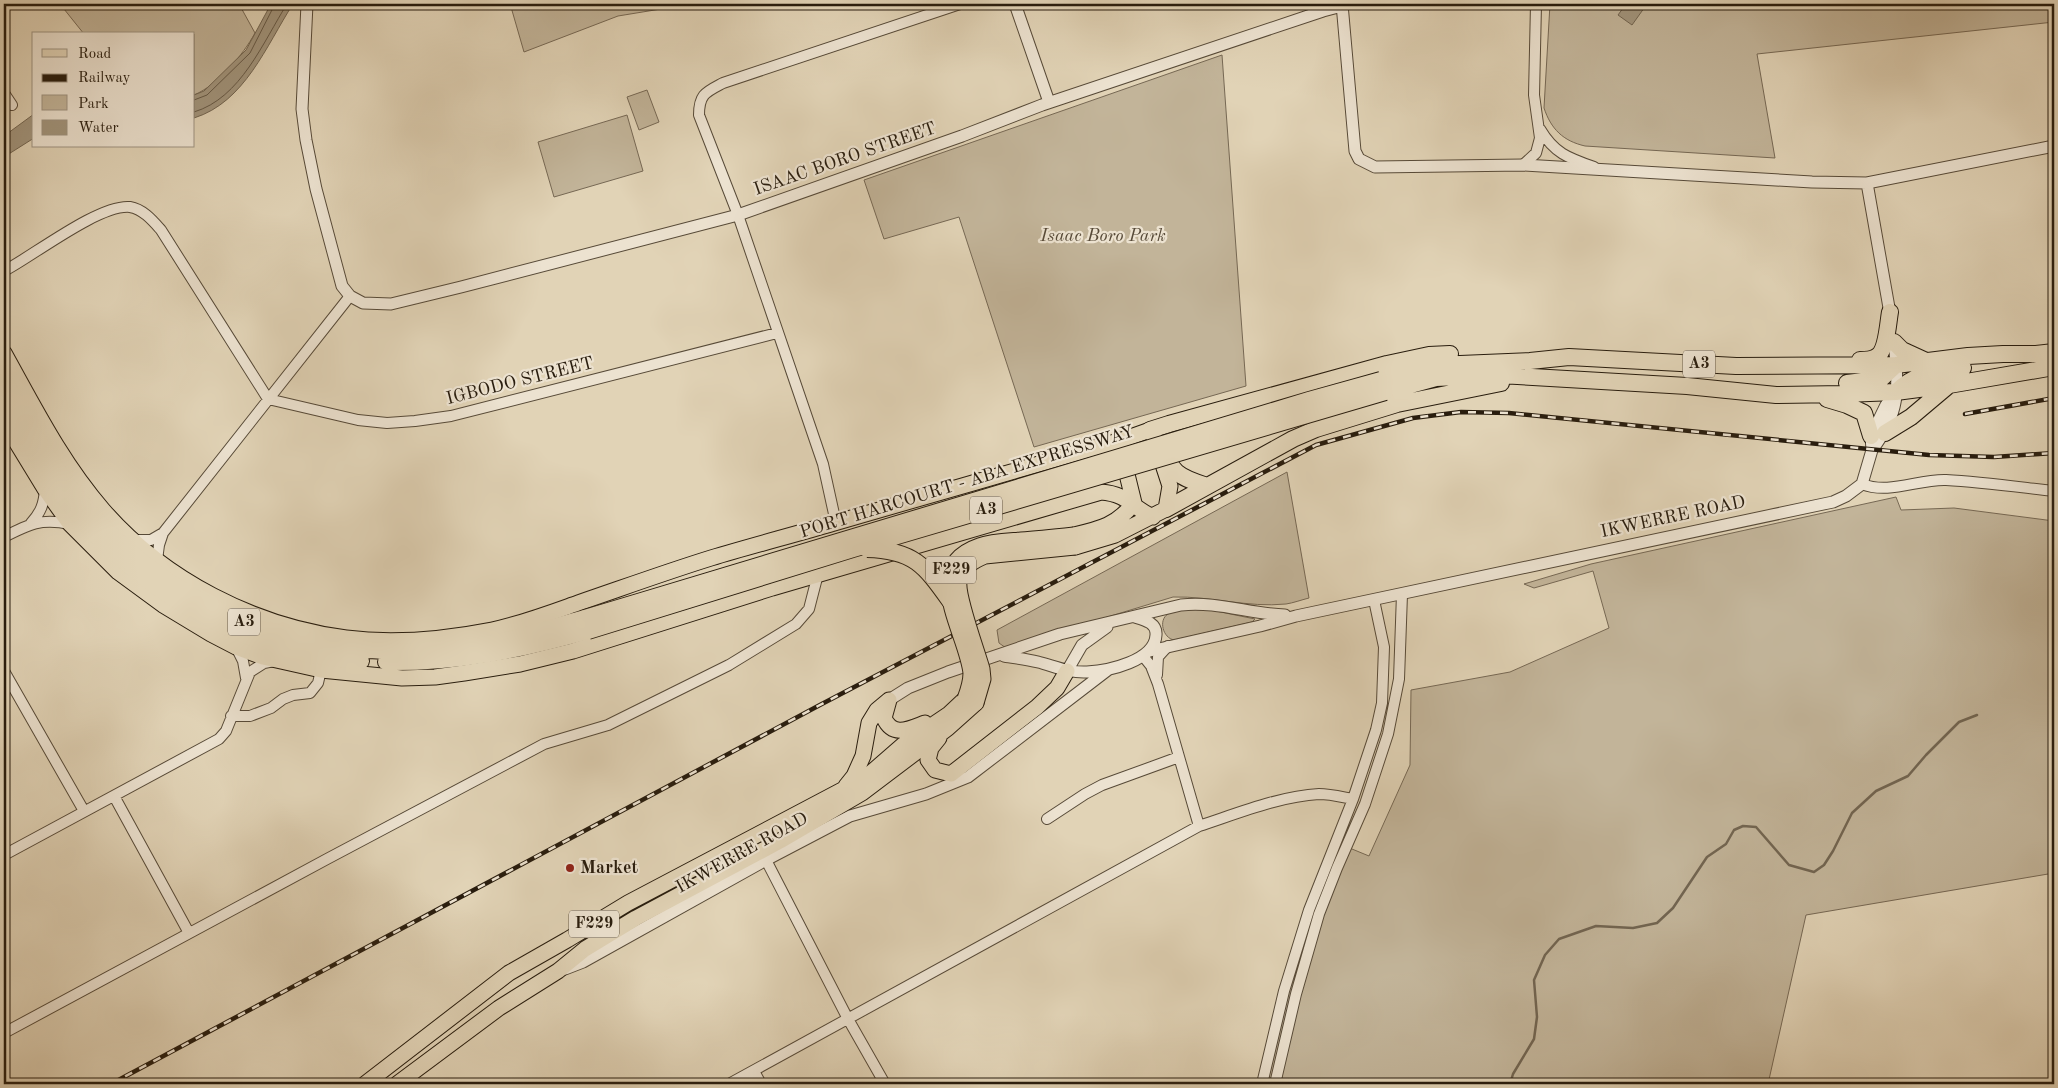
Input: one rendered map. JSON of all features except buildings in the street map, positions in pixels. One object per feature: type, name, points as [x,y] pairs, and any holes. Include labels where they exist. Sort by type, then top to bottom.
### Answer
[{"type":"highway","points":[[1829,366],[1869,359],[1880,355],[1885,343],[1890,312]]},
{"type":"highway","points":[[1894,342],[1902,350],[1928,362]]},
{"type":"highway","name":"PORT HARCOURT - ABA EXPRESSWAY","points":[[4,402],[45,461],[118,541],[155,572],[211,607],[268,631],[304,641],[372,651],[428,651],[498,642],[586,625],[853,549],[1383,386],[1436,365],[1530,361],[1569,357],[1736,366],[1896,365],[1995,354],[2054,352]]},
{"type":"highway","points":[[1150,430],[1387,364],[1429,355],[1485,354],[1569,357]]},
{"type":"highway","points":[[1896,392],[1906,382],[1922,375],[2007,362],[2036,354]]},
{"type":"highway","points":[[1776,395],[1814,387],[1881,379],[1896,365]]},
{"type":"highway","name":"PORT HARCOURT - ABA EXPRESSWAY","points":[[586,625],[1024,485],[1383,386],[1472,375],[1545,376],[1687,386],[1776,395],[1810,395],[1896,392],[1949,385],[2054,366]]},
{"type":"highway","points":[[1160,513],[1293,439],[1316,429],[1397,404],[1487,385],[1545,376]]},
{"type":"highway","name":"PORT HARCOURT - ABA EXPRESSWAY","points":[[4,380],[45,461]]},
{"type":"highway","points":[[1810,395],[1847,405],[1864,413],[1876,439],[1910,417],[1949,385]]},
{"type":"highway","points":[[1169,424],[1166,432],[1168,462],[1174,471],[1182,477],[1207,486]]},
{"type":"highway","points":[[853,549],[889,550],[905,554],[933,577],[950,601]]},
{"type":"main road","points":[[4,353],[45,461],[70,524],[101,556],[141,590],[188,621],[236,647],[275,661],[321,670],[402,678],[435,677],[520,664],[573,651],[818,574],[1101,492],[1117,494],[1134,503],[1141,511],[1160,513],[1170,486],[1150,430],[1122,440],[712,558],[537,618],[496,630],[425,639],[368,640],[346,638],[254,615],[221,600],[186,580],[157,560],[133,540],[104,511],[45,461],[4,422]]},
{"type":"main road","points":[[1122,440],[1120,445],[1121,452],[1134,503]]},
{"type":"main road","name":"F229","points":[[971,701],[971,672],[950,601],[949,580],[951,571],[961,557],[978,546],[989,543],[1074,541],[1118,520],[1134,503]]},
{"type":"main road","name":"F229","points":[[558,971],[585,949],[636,918],[674,899],[862,793],[971,701],[983,679],[982,669],[960,595],[959,582],[964,570],[972,560],[985,556],[1115,535],[1160,513]]},
{"type":"main road","points":[[836,523],[848,566]]},
{"type":"main road","points":[[948,721],[931,748],[928,760],[935,770],[952,774],[1037,707],[1057,688],[1067,671]]},
{"type":"main road","points":[[889,700],[884,718],[887,726],[893,730],[903,731],[948,721]]},
{"type":"main road","points":[[841,791],[851,781],[860,766],[866,743],[868,724],[877,710],[889,700]]},
{"type":"main road","name":"F229","points":[[841,791],[864,778],[903,745],[948,721]]},
{"type":"main road","name":"IKWERRE ROAD","points":[[365,1084],[509,972],[628,903],[841,791]]},
{"type":"main road","points":[[674,899],[688,903]]},
{"type":"main road","points":[[628,903],[636,918]]},
{"type":"main road","name":"IKWERRE ROAD","points":[[398,1084],[499,1008],[558,971]]},
{"type":"street","points":[[157,560],[163,533],[350,296],[342,286],[338,274],[306,140],[302,109],[307,4]]},
{"type":"street","points":[[836,523],[823,464],[738,215],[699,114],[699,102],[706,92],[723,83],[960,4]]},
{"type":"street","points":[[1015,4],[1049,102]]},
{"type":"street","points":[[1523,165],[1536,153],[1539,146],[1539,126],[1534,95],[1536,4]]},
{"type":"street","points":[[1342,5],[1352,136],[1355,151],[1359,159],[1375,167],[1523,165],[1812,182],[1867,183],[2054,146]]},
{"type":"street","name":"ISAAC BORO STREET","points":[[350,296],[363,303],[391,304],[461,288],[738,215],[962,136],[1049,102],[1342,5]]},
{"type":"street","points":[[4,94],[12,105]]},
{"type":"street","points":[[1539,126],[1548,143],[1558,152],[1597,168]]},
{"type":"street","points":[[1867,183],[1894,342],[1896,404],[1876,439],[1862,484],[1870,487],[1889,488],[1945,480],[2054,491]]},
{"type":"street","points":[[4,271],[92,218],[119,208],[137,209],[152,219],[161,230],[268,399]]},
{"type":"street","name":"IGBODO STREET","points":[[268,399],[358,420],[387,423],[415,421],[451,416],[777,333]]},
{"type":"street","points":[[4,537],[31,523],[40,513],[44,504],[45,461]]},
{"type":"street","name":"IKWERRE ROAD","points":[[999,656],[1023,658],[1067,671],[1087,672],[1109,669],[1168,646],[1260,626],[1296,616],[1832,502],[1846,496],[1862,484]]},
{"type":"street","points":[[31,523],[55,521],[70,524]]},
{"type":"street","points":[[133,540],[150,540],[163,533]]},
{"type":"street","points":[[4,1033],[544,744],[616,721],[683,689],[768,642],[796,624],[809,609],[818,574]]},
{"type":"street","points":[[1275,1084],[1296,994],[1319,914],[1365,804],[1388,734],[1399,679],[1402,594]]},
{"type":"street","points":[[1262,1084],[1284,992],[1309,910],[1369,754],[1382,703],[1384,647],[1374,600]]},
{"type":"street","name":"IKWERRE ROAD","points":[[889,700],[908,688],[948,672],[1060,634],[1181,605],[1198,603],[1268,615],[1296,616]]},
{"type":"street","points":[[1135,616],[1154,625],[1156,630],[1154,644],[1146,654],[1158,684],[1199,826]]},
{"type":"street","points":[[1067,671],[1082,645],[1096,633],[1115,622]]},
{"type":"street","points":[[1158,684],[1158,657],[1168,646]]},
{"type":"street","points":[[236,647],[243,660],[246,678]]},
{"type":"street","points":[[4,855],[215,742],[223,736],[246,678],[255,667],[275,661]]},
{"type":"street","name":"IKWERRE ROAD","points":[[558,971],[583,962],[766,860],[850,816],[926,794],[968,776],[1109,669]]},
{"type":"street","points":[[231,716],[250,716],[271,708],[293,695],[310,693],[318,684],[321,670]]},
{"type":"street","points":[[4,671],[84,811]]},
{"type":"street","points":[[1047,819],[1077,799],[1102,786],[1179,757]]},
{"type":"street","points":[[729,1084],[1199,826],[1247,810],[1298,797],[1320,794],[1353,798]]},
{"type":"street","points":[[114,796],[189,934]]},
{"type":"street","points":[[766,860],[848,1019],[885,1084]]},
{"type":"street","points":[[754,1071],[761,1084]]},
{"type":"green space","points":[[60,4],[239,4],[255,33],[244,51],[221,77],[195,94],[195,32],[82,32]]},
{"type":"green space","points":[[496,4],[682,4],[618,16],[524,52],[511,7]]},
{"type":"green space","points":[[1550,4],[2054,4],[2054,22],[1757,54],[1775,158],[1585,146],[1564,137],[1554,128],[1544,108]]},
{"type":"green space","name":"Isaac Boro Park","points":[[1222,55],[1246,386],[1034,447],[959,217],[884,239],[864,180]]},
{"type":"green space","points":[[647,90],[659,122],[639,130],[627,97]]},
{"type":"green space","points":[[627,115],[643,171],[554,197],[538,142]]},
{"type":"green space","points":[[1287,472],[1309,598],[1289,604],[1272,605],[1173,597],[1006,648],[999,643],[997,630]]},
{"type":"green space","points":[[1896,497],[1901,510],[1954,508],[2054,521],[2054,873],[1806,915],[1768,1084],[1262,1084],[1268,1054],[1335,842],[1369,856],[1410,765],[1411,690],[1510,672],[1609,628],[1593,571],[1534,588],[1524,584],[1591,564]]},
{"type":"green space","points":[[1185,609],[1206,609],[1255,619],[1252,622],[1174,640],[1170,639],[1163,628],[1163,620],[1172,612]]},
{"type":"water","points":[[271,4],[293,4],[253,71],[241,86],[212,110],[195,118],[195,95],[204,91],[246,50]]},
{"type":"water","points":[[1626,4],[1647,4],[1632,25],[1618,15]]},
{"type":"water","points":[[32,115],[32,139],[4,157],[4,136]]},
{"type":"waterway","points":[[1510,1084],[1513,1074],[1534,1039],[1537,1017],[1534,980],[1545,955],[1559,939],[1596,926],[1633,928],[1657,923],[1673,908],[1707,857],[1726,844],[1734,830],[1743,826],[1756,827],[1789,865],[1814,872],[1824,865],[1852,813],[1876,791],[1908,776],[1959,722],[1977,715]]},
{"type":"railway","points":[[1965,414],[2054,398]]},
{"type":"railway","points":[[111,1084],[818,706],[1316,445],[1413,418],[1461,412],[1509,413],[1929,455],[1994,457],[2054,453]]},
{"type":"place","name":"Market","points":[[570,868]]}]
